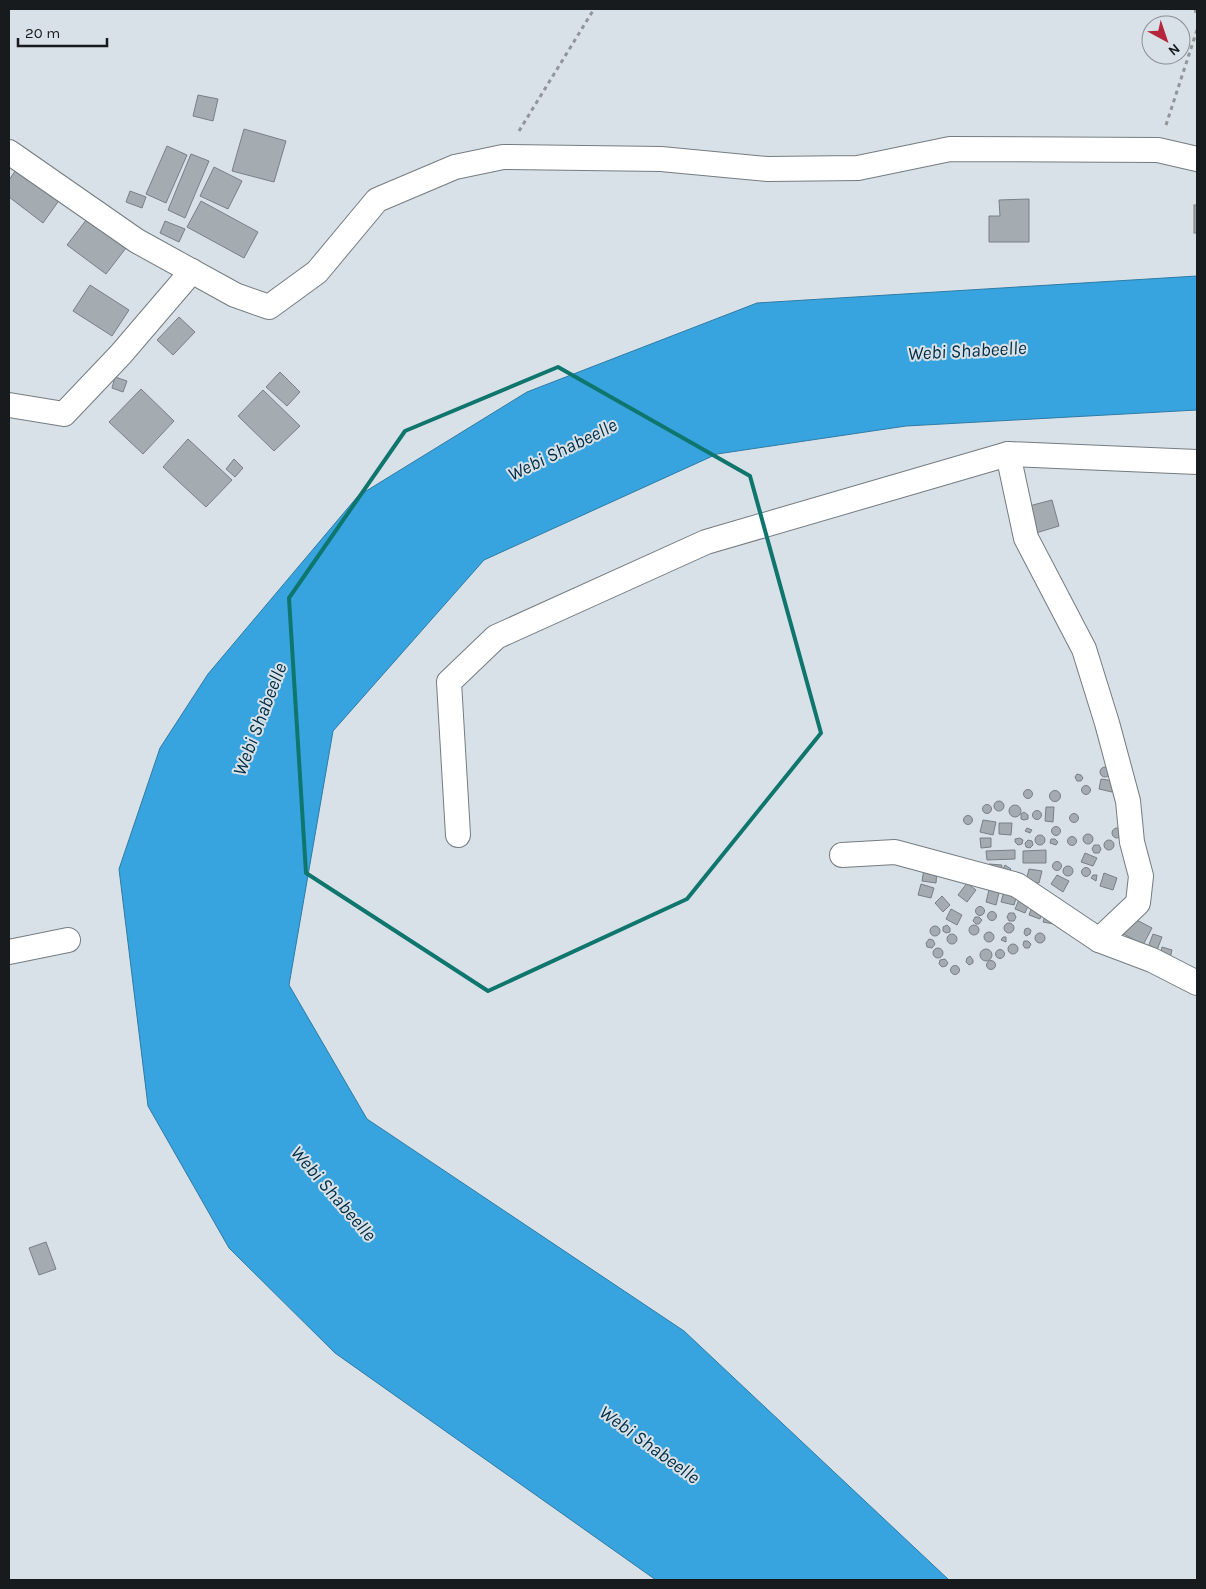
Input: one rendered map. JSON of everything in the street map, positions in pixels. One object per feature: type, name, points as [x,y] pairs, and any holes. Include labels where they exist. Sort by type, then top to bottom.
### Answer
[{"type":"street","points":[[9,152],[137,242],[235,296],[269,307],[317,272],[378,200],[455,167],[503,157],[661,159],[768,169],[858,168],[950,149],[1158,150],[1197,159]]},
{"type":"street","points":[[9,405],[64,414],[121,354],[192,271]]},
{"type":"street","points":[[1008,454],[1026,538],[1084,649],[1108,723],[1128,801],[1132,842],[1141,876],[1138,903],[1099,940]]},
{"type":"street","points":[[458,835],[449,682],[496,637],[706,542],[1008,454],[1197,462]]},
{"type":"street","points":[[842,855],[895,852],[1017,886],[1099,940],[1152,960],[1197,983]]},
{"type":"street","points":[[9,952],[68,940]]},
{"type":"path","points":[[503,157],[594,9]]},
{"type":"path","points":[[1195,9],[1197,16]]},
{"type":"path","points":[[1158,150],[1197,30]]},
{"type":"highlighted area","points":[[558,367],[750,476],[821,733],[687,899],[488,991],[306,873],[289,598],[405,431]]},
{"type":"water","name":"Webi Shabeelle","points":[[1197,276],[1197,410],[906,426],[717,454],[484,560],[333,731],[289,985],[367,1119],[684,1331],[949,1580],[656,1580],[335,1353],[229,1248],[148,1106],[119,869],[160,748],[208,674],[358,496],[527,392],[757,303]]},
{"type":"building","points":[[198,95],[218,99],[213,121],[193,116]]},
{"type":"building","points":[[244,129],[286,141],[274,182],[232,171]]},
{"type":"building","points":[[167,146],[187,155],[166,203],[146,194]]},
{"type":"building","points":[[191,154],[209,161],[185,218],[168,210]]},
{"type":"building","points":[[18,167],[60,199],[43,223],[9,197],[9,180]]},
{"type":"building","points":[[214,167],[242,181],[228,209],[200,196]]},
{"type":"building","points":[[130,191],[146,197],[142,208],[126,202]]},
{"type":"building","points":[[1029,199],[1029,242],[989,242],[989,216],[1000,216],[999,200]]},
{"type":"building","points":[[201,201],[258,232],[244,258],[187,227]]},
{"type":"building","points":[[1194,205],[1197,205],[1197,233],[1194,233]]},
{"type":"building","points":[[87,219],[126,248],[106,274],[67,245]]},
{"type":"building","points":[[165,221],[185,229],[179,242],[160,233]]},
{"type":"building","points":[[90,285],[129,310],[112,336],[73,311]]},
{"type":"building","points":[[179,317],[195,332],[173,355],[157,340]]},
{"type":"building","points":[[280,372],[300,392],[287,406],[266,387]]},
{"type":"building","points":[[115,377],[127,381],[123,392],[112,388]]},
{"type":"building","points":[[141,389],[174,421],[143,454],[109,422]]},
{"type":"building","points":[[263,390],[300,426],[274,451],[238,416]]},
{"type":"building","points":[[188,439],[232,480],[206,507],[163,467]]},
{"type":"building","points":[[234,459],[243,468],[235,477],[226,469]]},
{"type":"building","points":[[1052,500],[1059,526],[1036,533],[1029,506]]},
{"type":"building","points":[[1105,767],[1110,772],[1105,777],[1100,772]]},
{"type":"building","points":[[1077,774],[1083,778],[1081,781],[1077,781],[1075,777]]},
{"type":"building","points":[[1101,779],[1114,781],[1112,792],[1099,789]]},
{"type":"building","points":[[1086,786],[1090,790],[1086,794],[1082,790]]},
{"type":"building","points":[[1028,789],[1033,794],[1028,799],[1023,794]]},
{"type":"building","points":[[1055,790],[1061,796],[1055,802],[1049,796]]},
{"type":"building","points":[[997,801],[1001,801],[1004,806],[1003,810],[997,811],[994,808],[994,804]]},
{"type":"building","points":[[987,805],[991,809],[987,813],[983,809]]},
{"type":"building","points":[[1013,805],[1017,805],[1021,811],[1017,817],[1013,817],[1009,813],[1009,809]]},
{"type":"building","points":[[1046,807],[1054,807],[1053,822],[1045,821]]},
{"type":"building","points":[[1037,811],[1041,815],[1037,819],[1033,815]]},
{"type":"building","points":[[1024,812],[1028,815],[1028,819],[1021,819],[1021,814]]},
{"type":"building","points":[[1074,814],[1078,818],[1074,822],[1070,818]]},
{"type":"building","points":[[968,815],[973,820],[968,825],[963,820]]},
{"type":"building","points":[[983,820],[996,822],[993,835],[980,832]]},
{"type":"building","points":[[999,823],[1012,823],[1011,835],[999,834]]},
{"type":"building","points":[[1056,827],[1060,831],[1056,835],[1052,831]]},
{"type":"building","points":[[1027,828],[1032,830],[1030,833],[1025,831]]},
{"type":"building","points":[[1115,828],[1119,828],[1122,833],[1121,837],[1115,838],[1112,835],[1112,831]]},
{"type":"building","points":[[1088,834],[1093,839],[1088,844],[1083,839]]},
{"type":"building","points":[[1040,835],[1045,840],[1040,845],[1035,840]]},
{"type":"building","points":[[1072,836],[1077,841],[1072,846],[1067,841]]},
{"type":"building","points":[[980,838],[991,838],[991,847],[981,848]]},
{"type":"building","points":[[1020,838],[1023,840],[1022,844],[1018,845],[1015,839]]},
{"type":"building","points":[[1051,839],[1055,839],[1058,842],[1056,845],[1050,843]]},
{"type":"building","points":[[1028,840],[1032,841],[1033,845],[1030,848],[1026,847],[1025,843]]},
{"type":"building","points":[[1109,840],[1114,845],[1109,850],[1104,845]]},
{"type":"building","points":[[1094,845],[1099,845],[1101,849],[1099,853],[1094,853],[1092,849]]},
{"type":"building","points":[[1015,850],[1015,859],[987,860],[986,851]]},
{"type":"building","points":[[1046,850],[1046,863],[1023,863],[1023,851]]},
{"type":"building","points":[[1085,853],[1097,858],[1093,866],[1081,862]]},
{"type":"building","points":[[1057,862],[1061,866],[1057,870],[1053,866]]},
{"type":"building","points":[[989,864],[1002,865],[1001,874],[988,874]]},
{"type":"building","points":[[1005,865],[1011,869],[1008,872],[1004,872]]},
{"type":"building","points":[[1068,866],[1073,871],[1068,876],[1063,871]]},
{"type":"building","points":[[1086,868],[1090,872],[1086,876],[1082,872]]},
{"type":"building","points":[[924,869],[937,871],[936,883],[922,881]]},
{"type":"building","points":[[1029,869],[1042,871],[1039,883],[1026,881]]},
{"type":"building","points":[[1104,873],[1117,878],[1113,890],[1100,886]]},
{"type":"building","points":[[1057,875],[1069,881],[1063,892],[1051,884]]},
{"type":"building","points":[[1093,875],[1097,875],[1096,881],[1091,878]]},
{"type":"building","points":[[967,883],[976,890],[967,902],[958,895]]},
{"type":"building","points":[[921,884],[934,888],[931,898],[918,895]]},
{"type":"building","points":[[990,886],[1000,889],[996,905],[986,902]]},
{"type":"building","points":[[1005,888],[1018,891],[1014,905],[1001,902]]},
{"type":"building","points":[[1021,895],[1031,899],[1025,913],[1015,909]]},
{"type":"building","points":[[942,896],[950,905],[943,912],[935,903]]},
{"type":"building","points":[[1034,901],[1045,905],[1040,919],[1029,915]]},
{"type":"building","points":[[980,907],[984,911],[980,915],[976,911]]},
{"type":"building","points":[[951,909],[962,915],[957,925],[946,919]]},
{"type":"building","points":[[1047,909],[1057,912],[1054,924],[1043,922]]},
{"type":"building","points":[[992,911],[997,916],[992,921],[987,916]]},
{"type":"building","points":[[1009,913],[1014,913],[1016,917],[1014,921],[1009,921],[1007,917]]},
{"type":"building","points":[[975,917],[979,917],[982,920],[979,924],[973,921]]},
{"type":"building","points":[[1131,917],[1152,928],[1143,945],[1122,933]]},
{"type":"building","points":[[1007,923],[1011,923],[1014,928],[1013,932],[1007,933],[1004,930],[1004,926]]},
{"type":"building","points":[[947,925],[950,928],[950,932],[946,933],[943,931],[943,927]]},
{"type":"building","points":[[972,925],[976,925],[979,930],[978,934],[972,935],[969,932],[969,928]]},
{"type":"building","points":[[933,926],[937,926],[940,931],[939,935],[933,936],[930,933],[930,929]]},
{"type":"building","points":[[1025,929],[1031,930],[1030,934],[1026,936],[1024,933]]},
{"type":"building","points":[[987,932],[991,932],[994,937],[993,941],[987,942],[984,939],[984,935]]},
{"type":"building","points":[[1038,933],[1042,933],[1045,938],[1044,942],[1038,943],[1035,940],[1035,936]]},
{"type":"building","points":[[952,934],[957,939],[952,944],[947,939]]},
{"type":"building","points":[[1153,934],[1162,937],[1156,953],[1147,950]]},
{"type":"building","points":[[1003,937],[1006,937],[1006,942],[1001,940]]},
{"type":"building","points":[[929,939],[933,940],[935,944],[932,948],[927,947],[926,943]]},
{"type":"building","points":[[1024,941],[1028,941],[1031,944],[1029,948],[1025,948],[1023,945]]},
{"type":"building","points":[[1013,944],[1018,949],[1013,954],[1008,949]]},
{"type":"building","points":[[1162,947],[1172,950],[1170,958],[1160,955]]},
{"type":"building","points":[[938,948],[943,953],[938,958],[933,953]]},
{"type":"building","points":[[988,949],[991,950],[991,960],[984,961],[981,960],[980,953],[981,950]]},
{"type":"building","points":[[1000,949],[1005,954],[1000,959],[995,954]]},
{"type":"building","points":[[970,956],[973,963],[969,965],[966,962]]},
{"type":"building","points":[[945,959],[948,963],[942,967],[939,964],[940,960]]},
{"type":"building","points":[[991,961],[995,965],[991,969],[987,965]]},
{"type":"building","points":[[955,966],[959,970],[955,974],[951,970]]},
{"type":"building","points":[[46,1242],[56,1269],[39,1275],[29,1248]]}]
